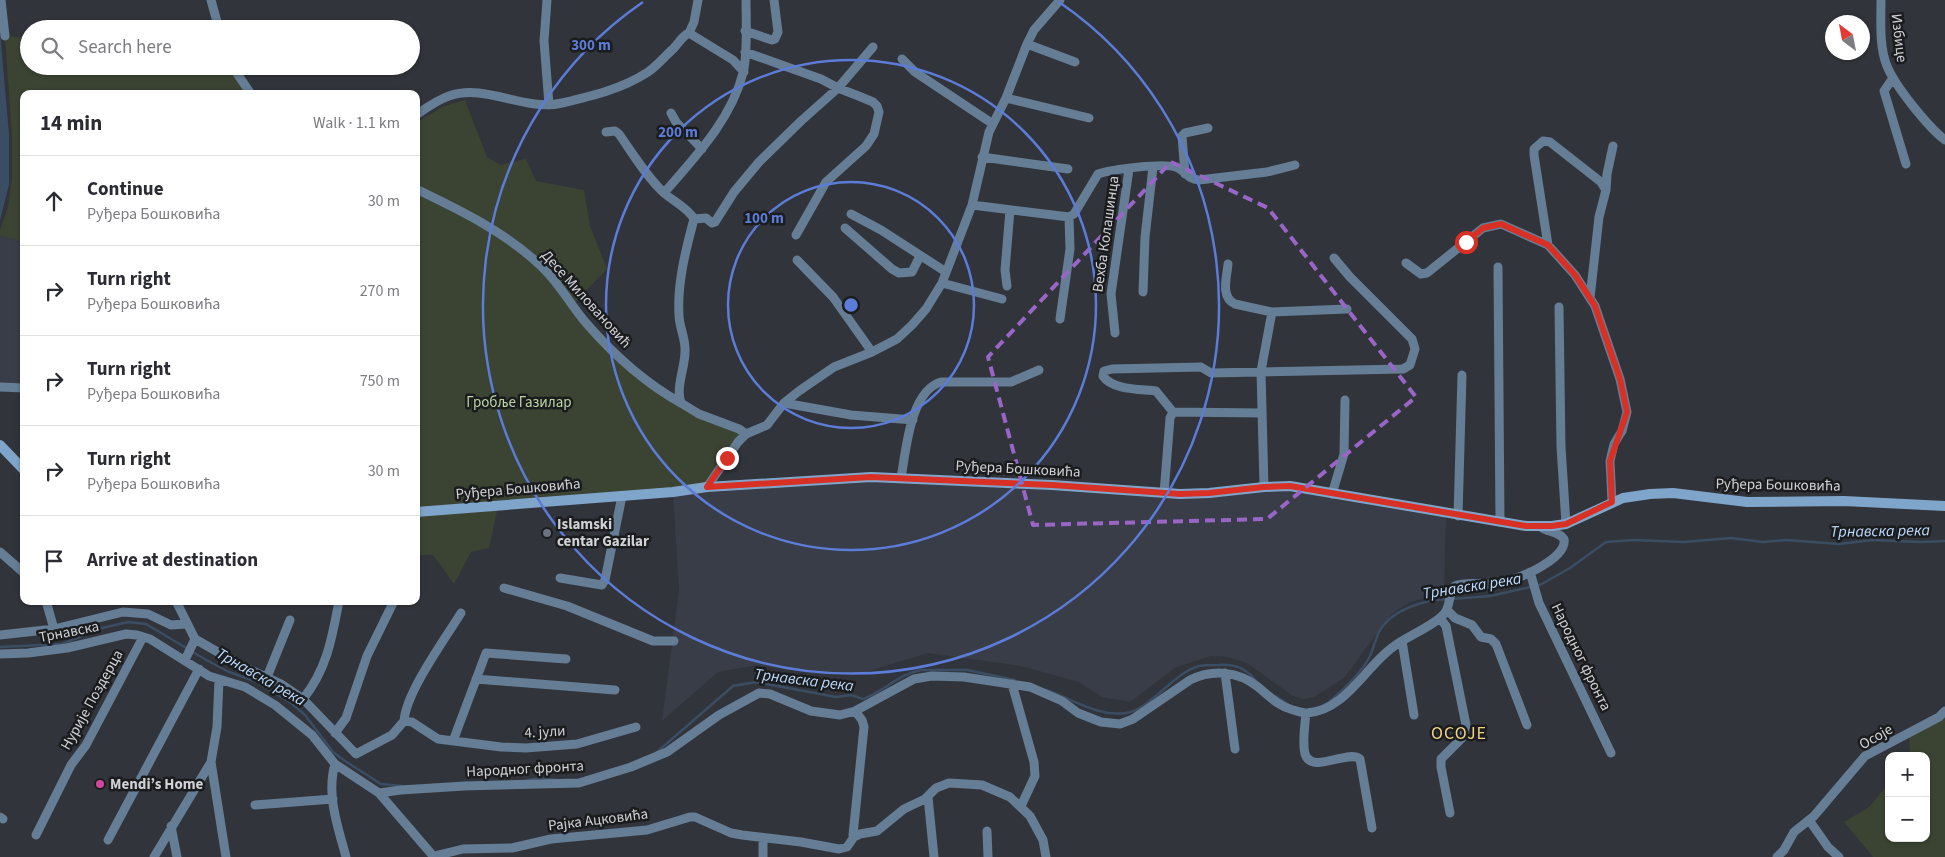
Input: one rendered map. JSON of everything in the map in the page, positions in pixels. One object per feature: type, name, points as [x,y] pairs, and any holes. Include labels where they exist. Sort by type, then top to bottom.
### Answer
[{"type":"main road","points":[[0,445],[4,456],[20,467]]},
{"type":"main road","name":"Руђера Бошковића","points":[[420,512],[622,496],[707,487],[831,479],[901,478],[1052,485],[1164,493],[1209,493],[1290,486],[1458,516],[1540,526],[1566,524],[1612,502],[1630,496],[1665,493],[1747,502],[1826,501],[1945,506]]},
{"type":"street","points":[[1,0],[4,36]]},
{"type":"street","points":[[211,0],[217,20]]},
{"type":"street","points":[[547,0],[544,41],[548,105]]},
{"type":"street","points":[[420,113],[446,97],[459,93],[482,93],[530,104],[548,105],[561,104],[618,88],[648,72],[674,48],[685,34],[689,33],[694,22],[698,0]]},
{"type":"street","points":[[664,193],[702,149],[729,108],[744,72],[746,0]]},
{"type":"street","points":[[745,31],[772,40],[775,39],[778,32],[774,0]]},
{"type":"street","points":[[707,487],[738,442],[746,434],[767,425],[784,403],[825,372],[897,339],[926,309],[942,282],[972,205],[989,132],[1006,98],[1027,44],[1034,30],[1060,0]]},
{"type":"street","name":"Избице","points":[[1881,0],[1881,32],[1886,64],[1892,78]]},
{"type":"street","points":[[689,33],[733,60],[744,72]]},
{"type":"street","points":[[1027,44],[1075,62]]},
{"type":"street","points":[[694,219],[706,218],[712,223],[715,222],[734,192],[759,162],[838,88],[873,47]]},
{"type":"street","points":[[745,52],[821,79],[873,102],[879,112],[874,134],[866,146],[826,182],[796,234]]},
{"type":"street","points":[[902,59],[915,72],[993,124]]},
{"type":"street","points":[[238,75],[248,90]]},
{"type":"street","points":[[1906,164],[1884,91],[1892,78],[1935,132],[1945,140]]},
{"type":"street","points":[[1006,98],[1089,118]]},
{"type":"street","points":[[671,113],[676,122],[702,149]]},
{"type":"street","points":[[1186,174],[1182,136],[1208,128]]},
{"type":"street","points":[[606,132],[614,130],[619,134],[646,173],[664,193],[694,219]]},
{"type":"street","points":[[1548,245],[1534,155],[1534,149],[1538,144],[1544,141],[1550,142],[1601,182],[1606,190]]},
{"type":"street","points":[[1590,298],[1599,217],[1606,190],[1607,174],[1613,146]]},
{"type":"street","points":[[982,157],[1068,169]]},
{"type":"street","name":"Вехба Колашинца","points":[[1069,217],[1074,214],[1098,174],[1108,171],[1169,165],[1179,168],[1190,179],[1199,180],[1267,172],[1295,165]]},
{"type":"street","points":[[1143,292],[1145,237],[1153,167]]},
{"type":"street","name":"Вехба Колашинца","points":[[1115,333],[1111,294],[1130,169]]},
{"type":"street","name":"Десе Миловановић","points":[[420,191],[479,222],[531,257],[556,282],[582,318],[605,343],[648,382],[699,414],[746,434]]},
{"type":"street","points":[[972,205],[1069,217],[1070,249],[1060,319]]},
{"type":"street","points":[[1007,286],[1005,270],[1010,210]]},
{"type":"street","points":[[851,214],[881,230],[946,272]]},
{"type":"street","points":[[680,403],[679,393],[685,348],[678,303],[694,219]]},
{"type":"street","points":[[1406,263],[1421,274],[1427,273],[1483,228],[1501,224],[1548,245],[1575,275],[1595,306],[1620,379],[1627,412],[1610,461],[1612,502]]},
{"type":"street","points":[[845,228],[899,273],[912,272],[920,256]]},
{"type":"street","points":[[1173,412],[1156,391],[1118,386],[1106,381],[1103,376],[1104,371],[1112,369],[1202,367],[1211,373],[1403,369],[1410,365],[1415,349],[1412,339],[1350,277],[1334,258]]},
{"type":"street","points":[[798,260],[833,297],[872,352]]},
{"type":"street","points":[[1228,264],[1225,294],[1230,302],[1272,312],[1347,309]]},
{"type":"street","points":[[1498,267],[1500,522]]},
{"type":"street","points":[[942,282],[1002,298]]},
{"type":"street","points":[[1559,307],[1561,447],[1566,524]]},
{"type":"street","points":[[1264,487],[1261,371],[1272,312]]},
{"type":"street","points":[[901,478],[913,420],[922,399],[938,383],[1010,382],[1040,370]]},
{"type":"street","points":[[1458,516],[1462,375]]},
{"type":"street","points":[[0,387],[20,388]]},
{"type":"street","points":[[1332,494],[1344,454],[1345,400]]},
{"type":"street","points":[[784,403],[851,415],[913,420]]},
{"type":"street","points":[[1173,412],[1262,413]]},
{"type":"street","points":[[1164,493],[1170,418],[1173,412]]},
{"type":"street","points":[[560,578],[602,585],[605,580],[622,496]]},
{"type":"street","name":"Руђера Бошковића","points":[[1530,572],[1557,555],[1564,543],[1562,537],[1557,533],[1546,531],[1540,526]]},
{"type":"street","points":[[0,552],[20,570]]},
{"type":"street","points":[[1372,828],[1360,759],[1352,756],[1332,761],[1313,762],[1308,758],[1305,752],[1306,713],[1337,702],[1378,659],[1402,641],[1440,618],[1448,607],[1452,589],[1455,586],[1500,583],[1530,572]]},
{"type":"street","name":"Народног фронта","points":[[1530,572],[1535,593],[1611,753]]},
{"type":"street","points":[[504,588],[567,606],[653,641],[674,641]]},
{"type":"street","points":[[47,605],[54,629]]},
{"type":"street","points":[[178,605],[194,641],[281,684],[303,699],[356,754],[392,735],[404,721],[405,712],[418,684],[462,613]]},
{"type":"street","points":[[303,699],[314,686],[330,649],[338,605]]},
{"type":"street","points":[[335,733],[346,718],[367,656],[392,605]]},
{"type":"street","points":[[1448,607],[1455,618],[1472,625],[1481,637],[1491,639],[1496,644],[1526,725]]},
{"type":"street","points":[[0,635],[54,629],[123,612],[148,614],[172,625],[186,624]]},
{"type":"street","points":[[1440,618],[1446,626],[1466,725],[1462,738],[1441,759],[1450,813]]},
{"type":"street","points":[[267,678],[290,620]]},
{"type":"street","name":"Трнавска","points":[[0,654],[28,653],[67,648],[126,634],[143,637]]},
{"type":"street","points":[[143,637],[186,658],[199,669],[219,680],[245,687],[275,705],[312,736],[335,764],[332,777],[332,799],[346,857]]},
{"type":"street","name":"Нурије Поздерца","points":[[36,835],[71,765],[86,745],[143,637]]},
{"type":"street","points":[[186,658],[194,641]]},
{"type":"street","points":[[1402,641],[1414,714]]},
{"type":"street","points":[[453,741],[484,656],[489,652],[566,659]]},
{"type":"street","points":[[108,840],[199,669]]},
{"type":"street","points":[[1225,673],[1235,749]]},
{"type":"street","name":"Народног фронта","points":[[379,793],[464,786],[570,784],[594,779],[631,767],[667,752],[719,715],[759,693],[770,694],[810,711],[840,715],[855,711],[904,684],[921,677],[964,677],[1036,689],[1062,701],[1088,718],[1101,722],[1120,724],[1134,719],[1190,680],[1208,674],[1225,673],[1252,683],[1284,707],[1306,713]]},
{"type":"street","points":[[219,680],[217,728],[211,762],[226,857]]},
{"type":"street","points":[[476,680],[615,690]]},
{"type":"street","points":[[1012,684],[1034,762],[1035,776],[1021,806]]},
{"type":"street","points":[[855,711],[862,720],[864,727],[854,838],[860,834],[876,831],[904,809],[928,797],[936,788],[949,783],[982,785],[1005,794],[1021,806],[1040,832],[1046,857]]},
{"type":"street","name":"Осоје","points":[[1777,857],[1784,850],[1794,832],[1809,820],[1865,756],[1939,717],[1945,711]]},
{"type":"street","name":"4. јули","points":[[404,721],[412,722],[438,739],[501,747],[558,746],[590,741],[636,727]]},
{"type":"street","points":[[154,857],[211,762]]},
{"type":"street","name":"Рајка Ацковића","points":[[335,764],[379,793],[434,857],[463,849],[512,848],[551,839],[647,830],[690,817],[695,817],[731,833],[843,849],[854,838]]},
{"type":"street","points":[[928,797],[934,857]]},
{"type":"street","points":[[255,805],[332,799]]},
{"type":"street","points":[[1809,820],[1828,847],[1839,857]]},
{"type":"street","points":[[171,826],[177,857]]},
{"type":"street","points":[[987,831],[988,857]]},
{"type":"street","points":[[763,838],[763,857]]},
{"type":"street","points":[[830,847],[831,857]]},
{"type":"highlighted area","points":[[1171,162],[1268,208],[1416,397],[1267,519],[1033,525],[988,357]]},
{"type":"shaded area","points":[[0,236],[20,241],[20,388],[0,387]]},
{"type":"shaded area","points":[[823,479],[1164,493],[1275,486],[1446,514],[1444,594],[1410,602],[1398,610],[1389,617],[1344,678],[1314,697],[1303,699],[1293,696],[1247,663],[1227,657],[1211,656],[1176,667],[1130,702],[1102,697],[1079,682],[1021,666],[928,653],[859,674],[814,674],[757,665],[718,672],[662,721],[679,590],[673,492]]},
{"type":"green space","points":[[5,36],[20,37],[20,75],[238,75],[248,90],[20,90],[20,241],[0,236],[0,230],[8,207],[12,179],[12,137]]},
{"type":"green space","name":"Гробље Газилар","points":[[465,100],[487,157],[501,165],[526,159],[536,181],[584,190],[590,226],[607,269],[572,305],[656,388],[746,434],[707,487],[498,506],[489,548],[471,552],[454,584],[433,555],[420,555],[420,191],[515,246],[570,301],[556,274],[529,250],[420,186],[420,121],[442,107]]},
{"type":"green space","points":[[1945,711],[1945,857],[1873,857],[1844,822],[1869,807],[1885,788],[1885,842],[1930,842],[1930,752],[1910,752],[1909,734]]},
{"type":"water","points":[[0,32],[9,134],[9,185],[0,220]]},
{"type":"waterway","name":"Трнавска река","points":[[1452,599],[1490,596],[1540,585],[1570,568],[1606,542],[1634,540],[1684,542],[1731,538],[1763,542],[1786,540],[1839,544],[1873,540],[1945,541]]},
{"type":"waterway","name":"Трнавска река","points":[[1330,701],[1361,670],[1369,658],[1384,624],[1399,612],[1418,604],[1447,599]]},
{"type":"waterway","name":"Трнавска река","points":[[0,647],[62,644],[102,628],[128,622],[146,624],[208,661],[229,672],[257,682],[291,703],[305,715],[333,752],[345,761],[381,784],[402,786]]},
{"type":"waterway","name":"Трнавска река","points":[[1046,690],[1095,710],[1115,714],[1126,713],[1144,705],[1180,676],[1199,666],[1235,666],[1245,670],[1257,682]]},
{"type":"waterway","name":"Трнавска река","points":[[657,752],[733,686],[756,682],[836,697],[851,695],[863,699],[905,675],[921,670],[967,670],[1015,680]]},
{"type":"waterway","name":"Трнавска река","points":[[1275,696],[1288,704]]},
{"type":"waterway","name":"Трнавска река","points":[[525,781],[539,778],[556,780]]},
{"type":"place","name":"Islamski centar Gazilar","points":[[547,533]]},
{"type":"place","name":"Mendi’s Home","points":[[100,784]]},
{"type":"district","name":"ОСОЈЕ","points":[[1459,733]]},
{"type":"route","points":[[727,458],[707,487],[871,477],[1052,485],[1180,494],[1290,486],[1446,514],[1526,526],[1566,524],[1612,502],[1609,467],[1611,455],[1614,444],[1622,431],[1627,412],[1620,379],[1595,306],[1575,275],[1548,245],[1501,224],[1483,228],[1466,242]]}]
